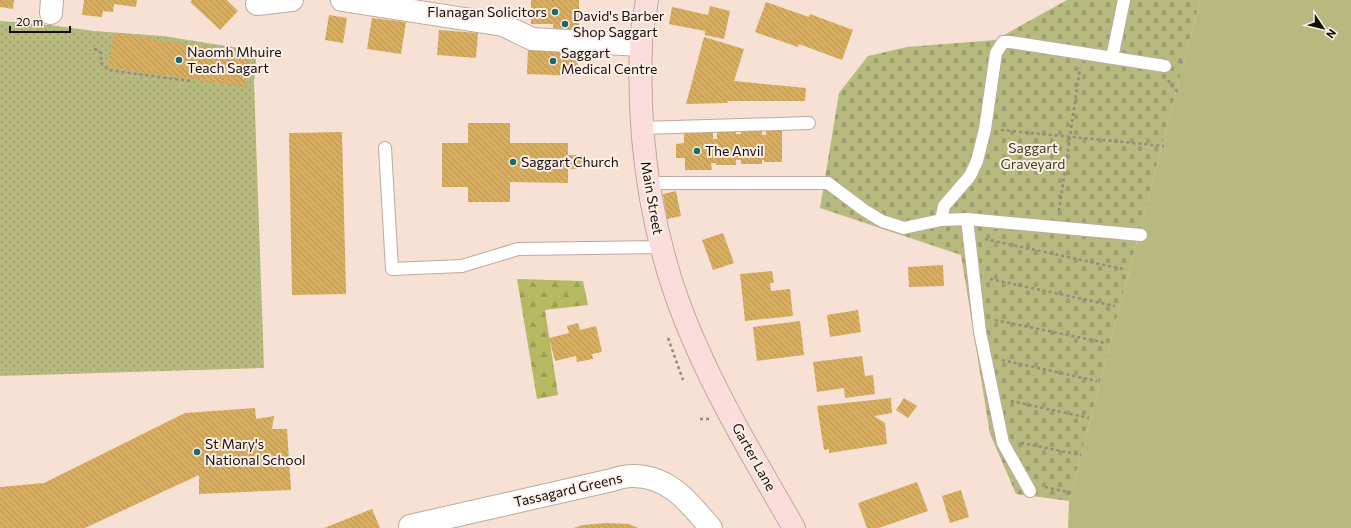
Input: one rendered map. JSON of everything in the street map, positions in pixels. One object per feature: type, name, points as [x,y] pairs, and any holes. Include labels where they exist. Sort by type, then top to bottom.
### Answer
[{"type":"street","points":[[257,4],[292,0]]},
{"type":"street","points":[[342,0],[503,25],[532,39],[641,45]]},
{"type":"street","name":"Main Street","points":[[647,0],[641,45],[641,93],[642,128],[652,210],[677,298],[686,323],[715,386]]},
{"type":"street","name":"Garter Lane","points":[[715,386],[794,528]]},
{"type":"street","name":"Tassagard Greens","points":[[411,528],[410,526],[633,476],[650,478],[668,485],[683,495],[711,528]]},
{"type":"lane","points":[[1112,58],[1124,0]]},
{"type":"lane","points":[[941,220],[944,206],[970,176],[977,161],[985,129],[996,53],[1003,42],[1165,66]]},
{"type":"lane","points":[[642,128],[809,123]]},
{"type":"lane","points":[[385,148],[392,269],[462,266],[518,250],[662,247]]},
{"type":"lane","points":[[649,184],[828,184],[882,221],[904,228],[941,220],[967,220],[1141,235]]},
{"type":"lane","points":[[967,220],[979,316],[1003,443],[1028,487]]},
{"type":"path","points":[[94,49],[101,53],[102,63],[108,70],[190,81]]},
{"type":"path","points":[[1058,217],[1082,54]]},
{"type":"path","points":[[985,129],[1164,146]]},
{"type":"path","points":[[969,236],[1123,269]]},
{"type":"path","points":[[974,276],[1115,306]]},
{"type":"path","points":[[979,316],[1106,343]]},
{"type":"path","points":[[986,356],[1097,381]]},
{"type":"path","points":[[994,398],[1089,418]]},
{"type":"path","points":[[1003,439],[1081,455]]},
{"type":"path","points":[[1028,487],[1072,493]]},
{"type":"green space","name":"Saggart Graveyard","points":[[1067,0],[1200,0],[1069,501],[1016,494],[990,434],[961,255],[820,208],[839,93],[868,56],[907,47],[995,40]]},
{"type":"green space","points":[[1200,0],[1351,0],[1351,528],[1068,528],[1069,501]]},
{"type":"green space","points":[[0,21],[50,25],[94,31],[163,36],[257,51],[254,82],[264,368],[0,376]]},
{"type":"green space","points":[[517,279],[583,281],[588,305],[545,310],[558,395],[537,399]]},
{"type":"building","points":[[0,0],[14,0],[13,9],[0,7]]},
{"type":"building","points":[[84,0],[137,0],[136,7],[114,4],[113,12],[103,11],[102,17],[82,15]]},
{"type":"building","points":[[192,0],[227,0],[238,11],[220,30],[190,2]]},
{"type":"building","name":"Flanagan Solicitors","points":[[531,0],[579,0],[579,32],[553,32],[553,24],[531,24]]},
{"type":"building","points":[[766,2],[809,17],[810,14],[853,30],[842,60],[799,44],[798,47],[755,32]]},
{"type":"building","points":[[710,6],[730,11],[724,39],[705,35],[705,31],[669,24],[672,7],[708,15]]},
{"type":"building","points":[[329,15],[347,18],[343,43],[325,40]]},
{"type":"building","points":[[372,18],[406,22],[401,54],[367,49]]},
{"type":"building","points":[[439,30],[478,33],[476,58],[437,55]]},
{"type":"building","name":"Naomh Mhuire Teach Sagart","points":[[114,33],[250,54],[245,87],[108,67]]},
{"type":"building","points":[[704,37],[744,49],[734,81],[806,88],[805,101],[728,101],[727,103],[686,104]]},
{"type":"building","name":"Saggart Medical Centre","points":[[528,46],[579,48],[577,76],[527,74]]},
{"type":"building","name":"Saggart Church","points":[[468,123],[510,123],[510,143],[568,143],[568,155],[583,155],[583,169],[568,169],[568,183],[510,182],[510,202],[468,202],[468,187],[442,187],[442,143],[468,143]]},
{"type":"building","points":[[782,129],[782,162],[764,162],[764,160],[762,160],[762,164],[741,164],[741,160],[736,160],[736,165],[716,165],[716,163],[711,163],[712,170],[685,170],[685,158],[676,158],[676,144],[684,143],[684,132],[713,132],[713,139],[717,139],[717,131],[736,130],[736,134],[741,134],[741,130],[762,130],[762,135],[766,135],[766,130]]},
{"type":"building","points":[[342,132],[346,294],[292,295],[289,133]]},
{"type":"building","points":[[676,191],[681,216],[667,219],[663,194]]},
{"type":"building","points":[[723,233],[734,263],[713,270],[702,240]]},
{"type":"building","points":[[943,265],[944,286],[909,287],[908,267]]},
{"type":"building","points":[[772,271],[774,283],[770,283],[771,291],[790,289],[793,316],[745,321],[740,274]]},
{"type":"building","points":[[858,310],[861,332],[830,337],[827,315]]},
{"type":"building","points":[[800,321],[804,355],[757,361],[753,327]]},
{"type":"building","points":[[578,323],[580,330],[596,326],[602,352],[592,354],[593,359],[577,362],[576,356],[555,361],[549,338],[569,333],[567,326]]},
{"type":"building","points":[[862,356],[865,376],[873,375],[875,394],[845,398],[844,388],[817,392],[813,362]]},
{"type":"building","points":[[891,398],[892,413],[874,416],[885,423],[887,444],[829,453],[829,449],[824,450],[817,406]]},
{"type":"building","points":[[904,398],[917,406],[908,418],[896,410]]},
{"type":"building","name":"St Mary's National School","points":[[255,408],[256,419],[274,416],[272,429],[287,429],[291,490],[199,494],[199,475],[85,528],[0,528],[0,487],[44,483],[185,413]]},
{"type":"building","points":[[917,482],[928,511],[879,528],[867,528],[858,503]]},
{"type":"building","points":[[961,490],[969,517],[950,523],[942,496]]},
{"type":"building","points":[[372,509],[380,528],[324,528]]},
{"type":"building","points":[[606,523],[629,524],[638,528],[574,528],[582,525]]},
{"type":"place","name":"Flanagan Solicitors","points":[[555,12]]},
{"type":"place","name":"David's Barber Shop Saggart","points":[[565,24]]},
{"type":"place","name":"Naomh Mhuire Teach Sagart","points":[[179,60]]},
{"type":"place","name":"Saggart Medical Centre","points":[[553,61]]},
{"type":"place","name":"The Anvil","points":[[697,151]]},
{"type":"place","name":"Saggart Church","points":[[513,162]]},
{"type":"place","name":"St Mary's National School","points":[[197,452]]}]
